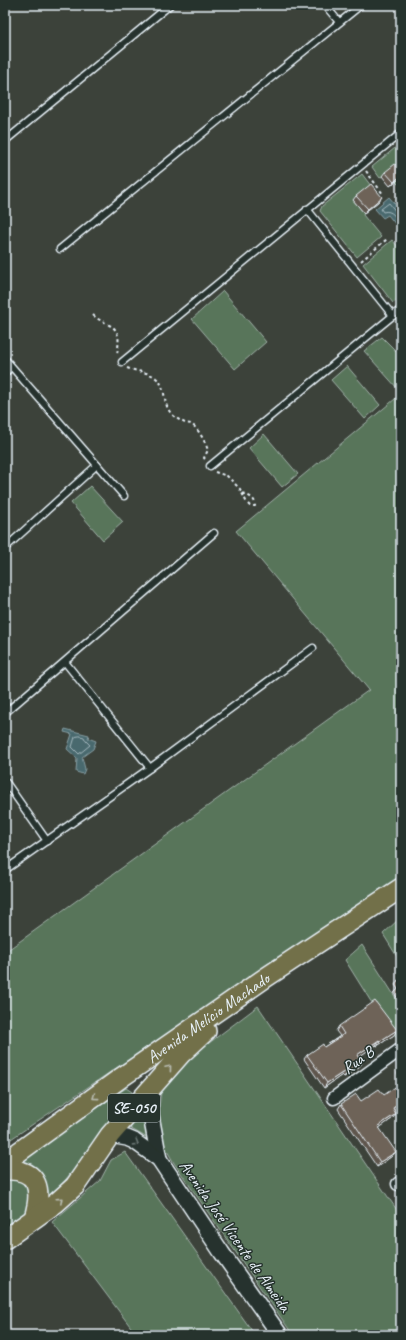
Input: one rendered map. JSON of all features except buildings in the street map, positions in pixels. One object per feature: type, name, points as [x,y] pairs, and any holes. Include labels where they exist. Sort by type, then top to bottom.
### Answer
[{"type":"main road","name":"SE-050","points":[[265,978],[401,888]]},
{"type":"main road","name":"Avenida Melício Machado","points":[[5,1162],[122,1077],[265,978]]},
{"type":"main road","name":"Avenida Melício Machado","points":[[5,1239],[56,1203],[75,1186],[110,1135],[181,1054],[265,978]]},
{"type":"main road","points":[[122,1077],[131,1077],[139,1081],[144,1085],[147,1094]]},
{"type":"main road","points":[[5,1170],[26,1173],[32,1178],[39,1197],[34,1218]]},
{"type":"street","name":"Rua B","points":[[334,1098],[401,1049]]},
{"type":"street","points":[[147,1094],[159,1159]]},
{"type":"street","points":[[110,1135],[127,1138],[134,1141],[159,1159]]},
{"type":"street","name":"Avenida José Vicente de Almeida","points":[[159,1159],[222,1253],[280,1335]]},
{"type":"lane","points":[[5,141],[170,5]]},
{"type":"lane","points":[[325,5],[339,22]]},
{"type":"lane","points":[[60,249],[361,5]]},
{"type":"lane","points":[[122,362],[401,133]]},
{"type":"lane","points":[[308,209],[393,316]]},
{"type":"lane","points":[[210,466],[401,309]]},
{"type":"lane","points":[[5,360],[124,496]]},
{"type":"lane","points":[[5,373],[11,367]]},
{"type":"lane","points":[[5,548],[97,465]]},
{"type":"lane","points":[[5,713],[214,533]]},
{"type":"lane","points":[[5,870],[150,768],[313,648]]},
{"type":"lane","points":[[65,662],[150,768]]},
{"type":"lane","points":[[5,781],[47,841]]},
{"type":"path","points":[[361,165],[383,194]]},
{"type":"path","points":[[354,267],[387,239]]},
{"type":"path","points":[[93,315],[98,320],[111,326],[117,332],[117,356],[125,367],[151,374],[159,381],[163,388],[165,401],[169,410],[180,420],[192,425],[204,440],[208,452],[204,458],[210,466],[216,473],[227,476],[241,492],[250,506],[255,506],[254,499],[241,492]]},
{"type":"green space","points":[[401,143],[401,187],[396,182],[400,178],[392,168],[380,178],[372,167]]},
{"type":"green space","points":[[362,174],[371,186],[353,200],[381,237],[357,257],[320,211],[322,206]]},
{"type":"green space","points":[[392,240],[401,250],[401,297],[393,303],[363,264]]},
{"type":"green space","points":[[223,291],[266,342],[235,369],[192,319]]},
{"type":"green space","points":[[382,337],[401,356],[401,386],[398,389],[364,351]]},
{"type":"green space","points":[[347,366],[380,405],[365,419],[331,380]]},
{"type":"green space","points":[[401,394],[401,876],[5,1143],[5,952],[369,690],[236,531]]},
{"type":"green space","points":[[264,434],[298,474],[282,487],[249,448]]},
{"type":"green space","points":[[90,486],[123,522],[103,540],[71,503]]},
{"type":"green space","points":[[399,919],[401,921],[401,963],[383,934]]},
{"type":"green space","points":[[362,945],[401,1006],[401,1036],[397,1038],[370,1000],[345,960]]},
{"type":"green space","points":[[258,1006],[401,1216],[401,1335],[293,1335],[174,1163],[162,1142],[158,1115],[161,1092],[165,1083],[188,1059]]},
{"type":"green space","points":[[126,1088],[132,1092],[95,1144],[47,1202],[48,1195],[45,1183],[19,1163]]},
{"type":"green space","points":[[143,1105],[149,1139],[128,1127]]},
{"type":"green space","points":[[125,1152],[255,1335],[128,1335],[133,1330],[52,1222],[100,1181],[111,1160]]},
{"type":"green space","points":[[5,1179],[21,1179],[31,1188],[28,1209],[22,1216],[5,1227]]},
{"type":"water","points":[[389,197],[401,211],[401,231],[388,215],[383,218],[375,209]]},
{"type":"water","points":[[65,729],[89,735],[88,738],[96,741],[93,749],[82,757],[85,769],[83,774],[76,772],[77,758],[67,749],[72,734],[64,732]]}]
